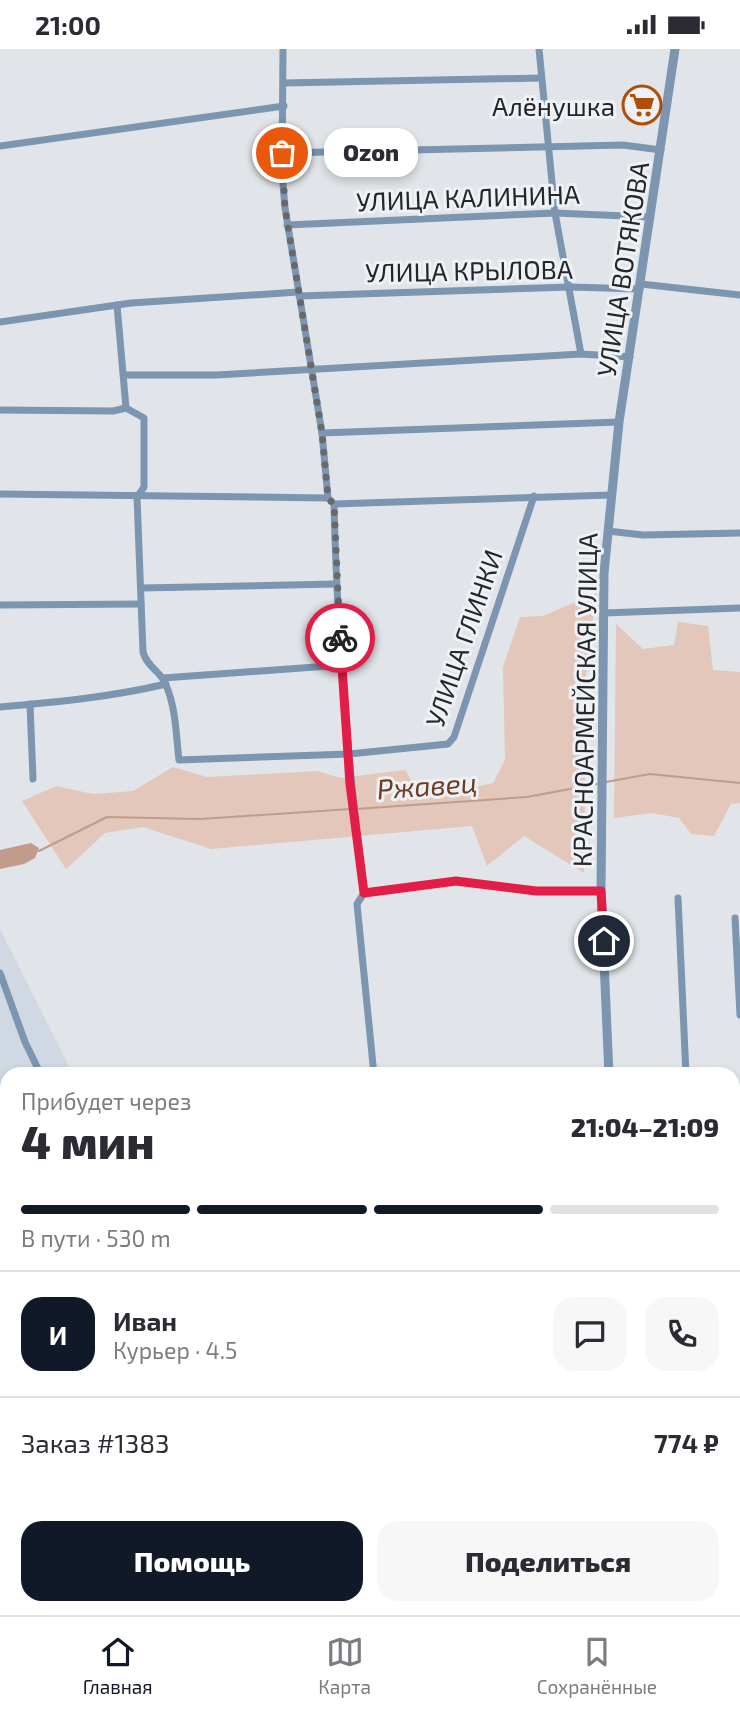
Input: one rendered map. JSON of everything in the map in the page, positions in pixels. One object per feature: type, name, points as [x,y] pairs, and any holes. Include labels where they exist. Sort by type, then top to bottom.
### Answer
[{"type":"street","points":[[284,49],[282,153],[287,225],[331,501],[349,754],[364,893],[357,904],[372,1067]]},
{"type":"street","points":[[539,49],[555,213],[581,354]]},
{"type":"street","name":"УЛИЦА ВОТЯКОВА","points":[[611,495],[619,422],[675,49]]},
{"type":"street","points":[[284,83],[541,78]]},
{"type":"street","points":[[0,146],[284,106]]},
{"type":"street","points":[[282,153],[623,145],[661,151]]},
{"type":"street","name":"УЛИЦА КАЛИНИНА","points":[[287,225],[555,213],[650,217]]},
{"type":"street","name":"УЛИЦА КРЫЛОВА","points":[[0,322],[117,305],[298,294],[640,286],[740,295]]},
{"type":"street","points":[[117,305],[126,408]]},
{"type":"street","points":[[124,375],[216,375],[581,354],[630,357]]},
{"type":"street","points":[[0,410],[113,411],[126,408],[144,418],[144,487],[137,497],[141,604],[146,661],[164,681]]},
{"type":"street","points":[[322,433],[619,422]]},
{"type":"street","points":[[0,495],[331,501],[611,495]]},
{"type":"street","name":"КРАСНОАРМЕЙСКАЯ УЛИЦА","points":[[609,1067],[601,891],[604,613],[611,495]]},
{"type":"street","name":"УЛИЦА ГЛИНКИ","points":[[164,681],[172,703],[179,760],[349,754],[440,747],[454,737],[534,496]]},
{"type":"street","points":[[608,531],[643,535],[740,533]]},
{"type":"street","points":[[141,588],[335,584]]},
{"type":"street","points":[[0,605],[141,604]]},
{"type":"street","points":[[604,613],[740,608]]},
{"type":"street","points":[[0,707],[75,702],[164,681],[343,665]]},
{"type":"street","points":[[30,704],[33,779]]},
{"type":"street","points":[[364,893],[456,881],[536,891],[601,891]]},
{"type":"street","points":[[678,898],[686,1067]]},
{"type":"street","points":[[735,918],[740,1014]]},
{"type":"street","points":[[0,973],[37,1067]]},
{"type":"shaded area","points":[[596,593],[586,673],[584,873],[524,836],[487,866],[472,826],[211,849],[143,827],[105,833],[66,869],[22,801],[56,786],[93,794],[133,791],[173,767],[207,777],[317,771],[341,778],[405,770],[420,793],[464,790],[493,783],[505,760],[503,667],[520,617],[543,616]]},
{"type":"shaded area","points":[[678,622],[708,626],[713,670],[740,672],[740,803],[731,804],[714,836],[691,834],[679,818],[652,813],[614,818],[616,624],[643,649],[674,645]]},
{"type":"shaded area","points":[[31,843],[39,848],[35,858],[24,864],[0,869],[0,850]]},
{"type":"shaded area","points":[[0,929],[69,1067],[0,1067]]},
{"type":"waterway","name":"Ржавец","points":[[606,782],[650,774],[740,783]]},
{"type":"waterway","name":"Ржавец","points":[[356,809],[527,797],[597,784]]},
{"type":"waterway","name":"Ржавец","points":[[39,851],[107,817],[200,819],[350,809]]},
{"type":"way so far","points":[[282,153],[287,225],[322,433],[328,498],[334,504],[335,584],[340,638]]},
{"type":"place","name":"Алёнушка","points":[[642,105]]},
{"type":"place","name":"Ozon","points":[[282,153]]},
{"type":"route","points":[[340,638],[350,784],[364,893],[430,882],[456,881],[536,891],[601,891],[604,941]]}]
